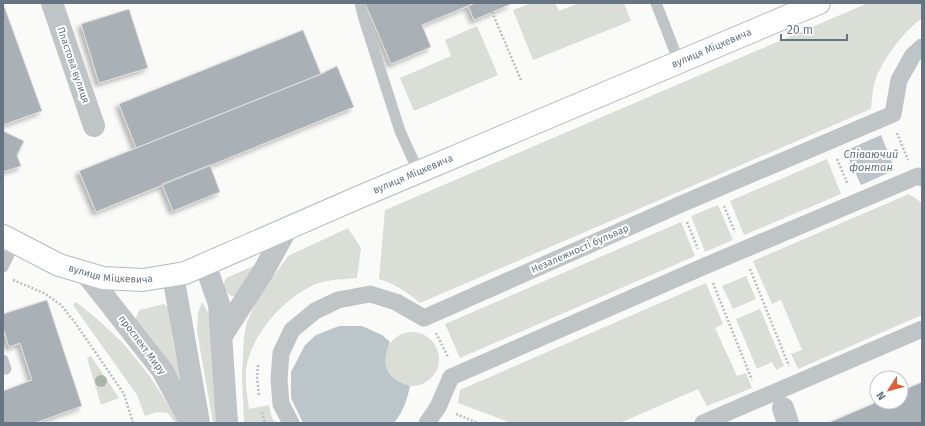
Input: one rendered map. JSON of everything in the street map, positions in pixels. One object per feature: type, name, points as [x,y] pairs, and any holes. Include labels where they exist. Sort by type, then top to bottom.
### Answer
[{"type":"main road","name":"вулиця Міцкевича","points":[[9,239],[59,265],[103,278],[143,280],[186,273],[819,3]]},
{"type":"street","name":"Пластова вулиця","points":[[52,3],[94,126]]},
{"type":"street","points":[[893,114],[899,80],[913,55],[922,47]]},
{"type":"street","name":"Незалежності бульвар","points":[[424,318],[679,205],[893,114]]},
{"type":"street","points":[[427,423],[438,407],[451,377],[855,202],[920,177]]},
{"type":"street","points":[[221,337],[263,272],[286,230]]},
{"type":"street","points":[[205,264],[219,304],[227,423]]},
{"type":"street","name":"проспект Миру","points":[[85,272],[162,370],[191,423]]},
{"type":"street","points":[[173,275],[199,423]]},
{"type":"street","points":[[291,423],[281,404],[279,379],[281,354],[292,330],[315,311],[338,300],[370,294],[396,302],[424,318]]},
{"type":"street","points":[[704,423],[922,329]]},
{"type":"lane","points":[[360,3],[400,131],[419,173]]},
{"type":"lane","points":[[656,3],[679,62]]},
{"type":"lane","points":[[3,267],[9,239]]},
{"type":"lane","points":[[3,360],[6,368],[3,369]]},
{"type":"path","points":[[492,12],[521,80]]},
{"type":"path","points":[[893,114],[896,130],[907,157],[920,177]]},
{"type":"path","points":[[830,141],[855,202]]},
{"type":"path","points":[[718,189],[796,383]]},
{"type":"path","points":[[679,205],[706,266],[760,398]]},
{"type":"path","points":[[10,279],[44,293],[61,305],[76,324],[124,394],[133,423]]},
{"type":"path","points":[[424,318],[434,329],[443,345],[450,362],[451,377]]},
{"type":"shaded area","points":[[531,3],[555,3],[559,11],[579,3],[624,3],[631,21],[533,60],[513,10]]},
{"type":"shaded area","points":[[868,3],[922,3],[922,18],[897,43],[876,77],[871,109],[420,303],[401,289],[379,279],[385,210]]},
{"type":"shaded area","points":[[477,26],[498,75],[414,111],[400,78],[451,56],[445,40]]},
{"type":"shaded area","points":[[827,159],[841,194],[744,235],[730,201]]},
{"type":"shaded area","points":[[909,194],[922,203],[922,315],[798,369],[791,354],[802,350],[781,300],[772,304],[753,261]]},
{"type":"shaded area","points":[[718,205],[733,240],[705,252],[691,216]]},
{"type":"shaded area","points":[[681,222],[695,256],[460,358],[445,324]]},
{"type":"shaded area","points":[[348,228],[361,248],[357,278],[331,280],[313,285],[287,302],[264,327],[249,355],[246,369],[247,394],[249,409],[269,405],[272,418],[276,423],[244,423],[242,374],[244,337],[247,322],[258,298],[288,256]]},
{"type":"shaded area","points":[[258,264],[237,297],[230,295],[227,292],[223,286],[226,278]]},
{"type":"shaded area","points":[[746,276],[756,299],[733,309],[722,286]]},
{"type":"shaded area","points":[[706,283],[723,324],[715,328],[737,376],[746,373],[752,388],[707,406],[698,389],[620,423],[511,423],[458,403],[460,390]]},
{"type":"shaded area","points":[[76,302],[123,343],[149,375],[180,423],[175,423],[168,413],[157,412],[145,416],[137,395],[73,305]]},
{"type":"shaded area","points":[[202,302],[209,314],[218,423],[213,423],[197,331],[198,313]]},
{"type":"shaded area","points":[[164,304],[170,309],[173,343],[181,380],[135,321],[139,310]]},
{"type":"shaded area","points":[[760,309],[784,366],[776,370],[772,362],[757,369],[736,319]]},
{"type":"shaded area","points":[[412,332],[427,337],[431,340],[434,344],[439,359],[434,374],[431,378],[427,381],[412,386],[397,381],[393,378],[390,374],[385,359],[390,344],[393,340],[397,337]]},
{"type":"shaded area","points":[[91,356],[119,398],[101,405],[87,358]]},
{"type":"water","name":"Співаючий фонтан","points":[[881,135],[895,170],[861,185],[845,151]]},
{"type":"water","points":[[339,326],[362,326],[382,335],[390,342],[386,357],[387,370],[395,379],[410,386],[404,406],[394,423],[304,423],[302,421],[291,398],[291,372],[305,345],[316,335]]},
{"type":"building","points":[[3,3],[42,111],[3,125]]},
{"type":"building","points":[[365,3],[475,3],[422,25],[431,47],[391,64]]},
{"type":"building","points":[[475,3],[511,4],[474,20],[468,6]]},
{"type":"building","points":[[129,9],[148,68],[99,83],[81,24]]},
{"type":"building","points":[[303,30],[321,74],[136,148],[119,104]]},
{"type":"building","points":[[337,66],[354,107],[96,212],[79,171],[321,74]]},
{"type":"building","points":[[3,131],[24,141],[17,155],[21,166],[3,172]]},
{"type":"building","points":[[210,165],[220,192],[173,211],[162,184]]},
{"type":"building","points":[[47,300],[82,406],[35,423],[3,423],[3,391],[32,380],[20,343],[9,347],[3,328],[3,314]]},
{"type":"building","points":[[922,382],[922,423],[828,423],[869,405],[869,410],[909,410],[909,388]]}]
